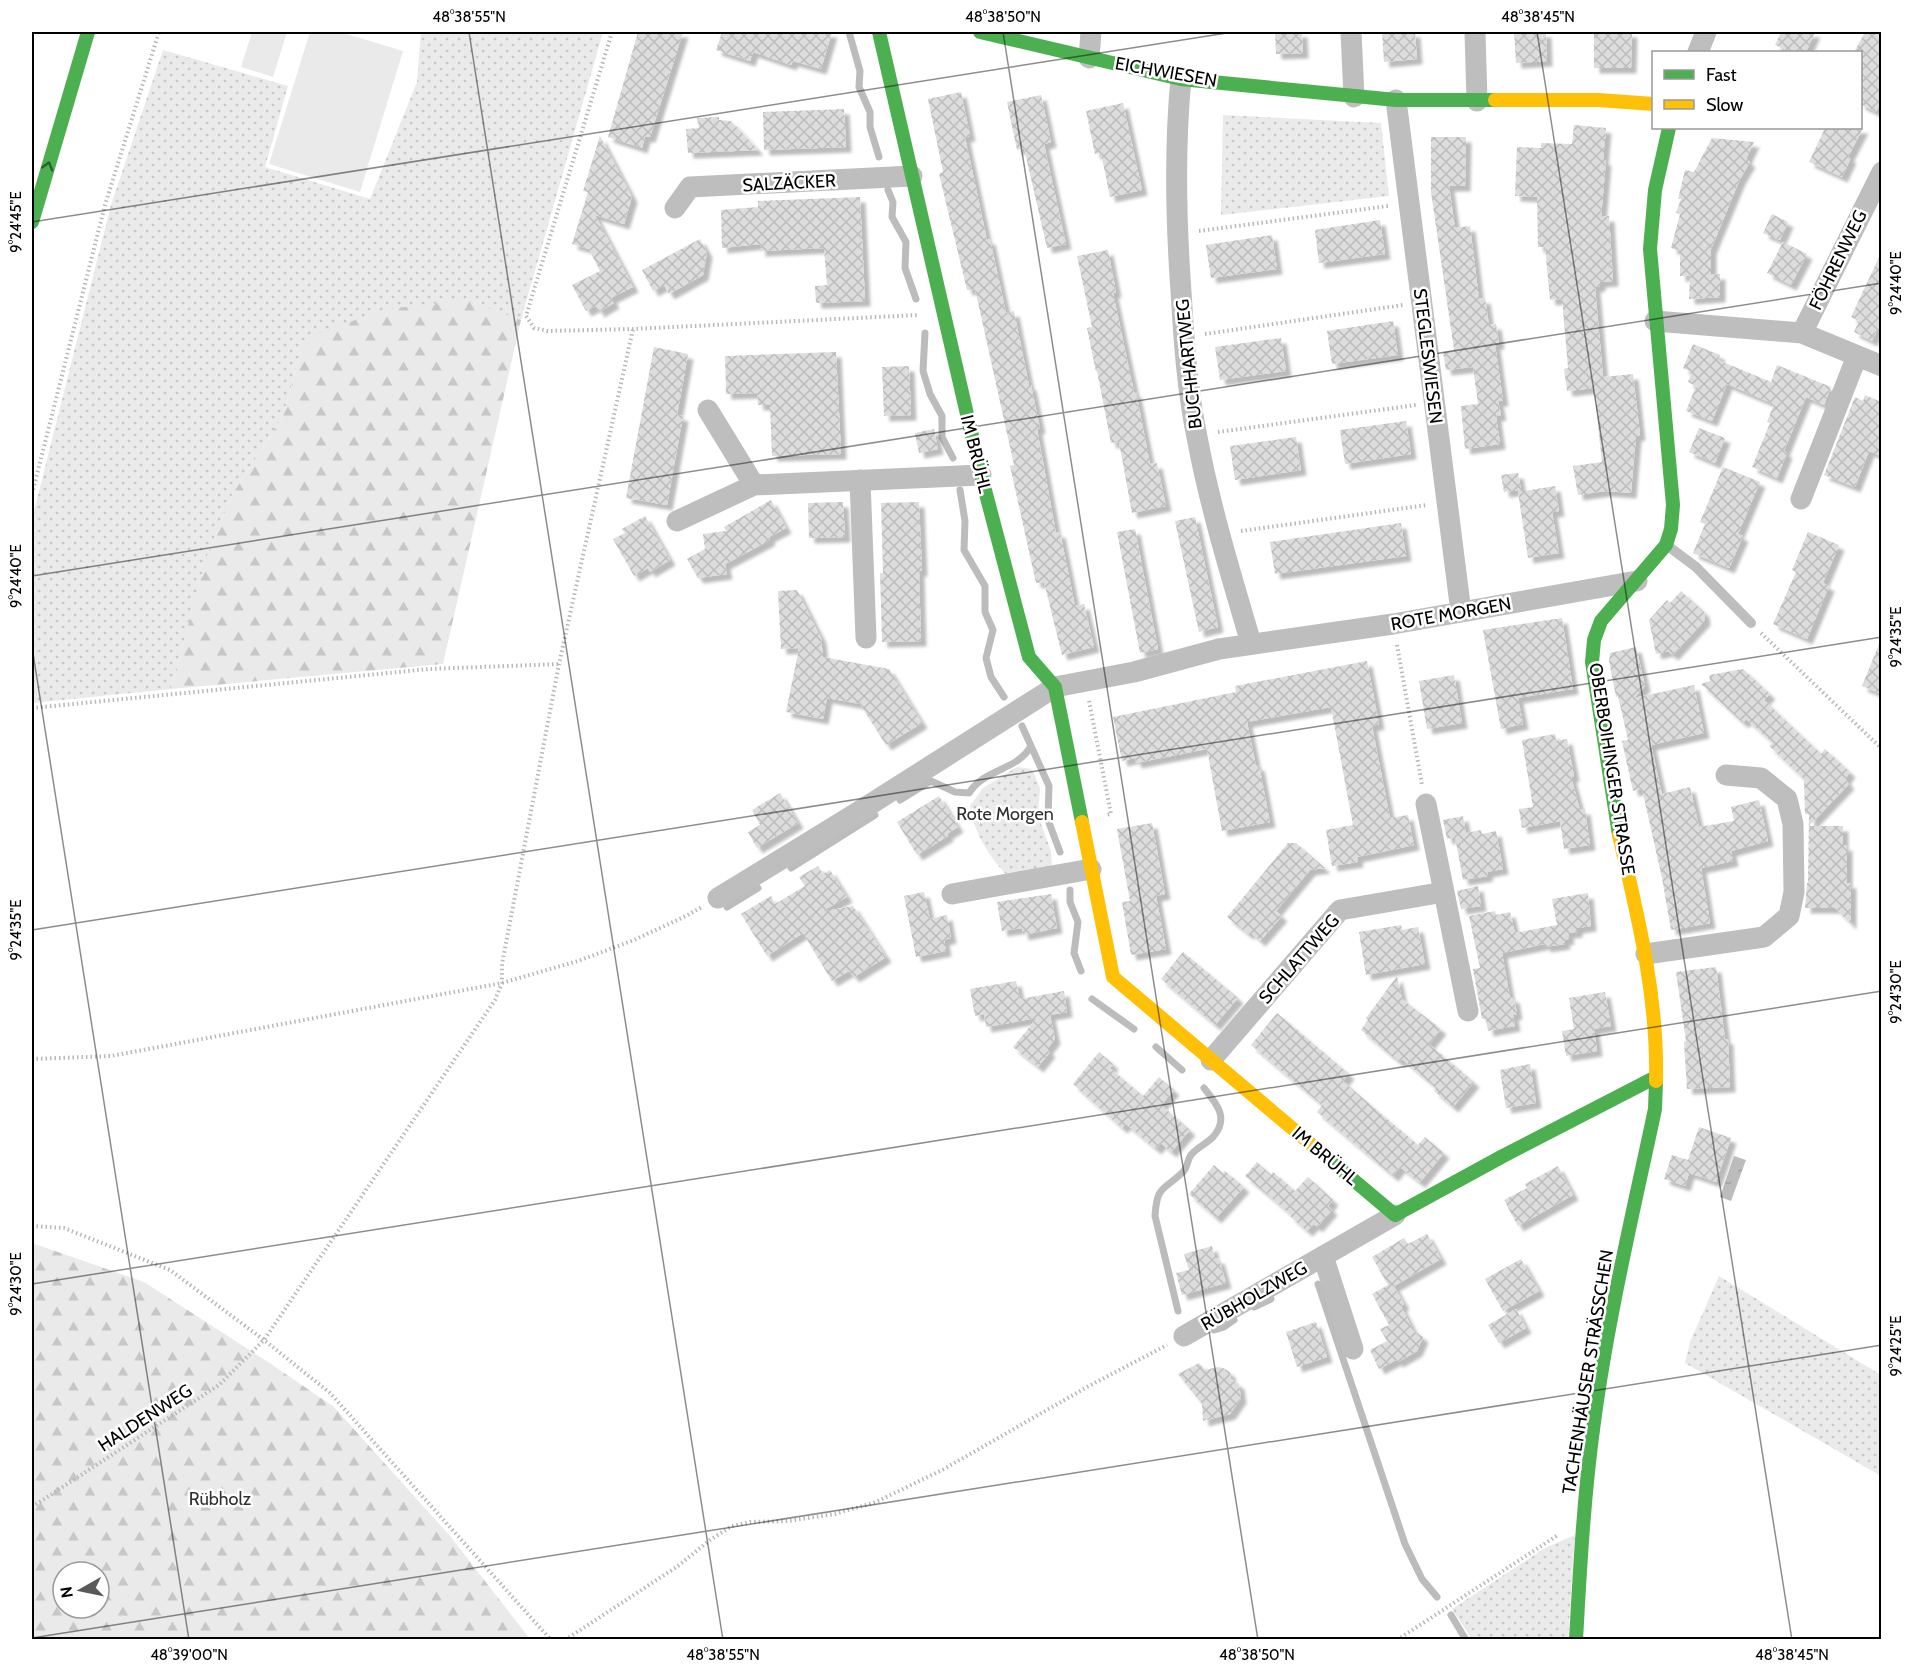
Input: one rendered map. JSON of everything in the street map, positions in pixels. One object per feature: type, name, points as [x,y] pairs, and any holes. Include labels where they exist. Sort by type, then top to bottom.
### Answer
[{"type":"main road","points":[[32,222],[88,32]]},
{"type":"main road","name":"IM BRÜHL","points":[[879,32],[981,475],[1029,657],[1054,687],[1113,977],[1395,1215]]},
{"type":"main road","name":"EICHWIESEN","points":[[980,32],[1181,79],[1396,100],[1598,100],[1652,104]]},
{"type":"main road","name":"OBERBOIHINGER STRASSE","points":[[1656,1077],[1654,1014],[1646,954],[1618,829],[1592,662],[1594,640],[1601,621],[1666,545],[1671,529],[1673,505],[1650,249],[1655,190],[1670,129]]},
{"type":"main road","points":[[1395,1215],[1656,1077]]},
{"type":"main road","name":"TACHENHÄUSER STRÄSSCHEN","points":[[1576,1640],[1582,1523],[1594,1420],[1611,1315],[1655,1109],[1656,1077]]},
{"type":"street","points":[[1089,58],[1091,32]]},
{"type":"street","points":[[1352,32],[1354,97]]},
{"type":"street","points":[[1475,32],[1477,101]]},
{"type":"street","points":[[1698,51],[1706,32]]},
{"type":"street","name":"BUCHHARTWEG","points":[[1181,79],[1176,126],[1177,233],[1184,337],[1196,435],[1220,534],[1251,643]]},
{"type":"street","name":"STEGLESWIESEN","points":[[1396,100],[1461,612]]},
{"type":"street","name":"SALZÄCKER","points":[[675,208],[690,188],[912,176]]},
{"type":"street","name":"FÖHRENWEG","points":[[1802,333],[1879,183]]},
{"type":"street","points":[[1655,321],[1802,333],[1881,366]]},
{"type":"street","points":[[1801,500],[1857,356]]},
{"type":"street","points":[[708,410],[754,485]]},
{"type":"street","points":[[677,521],[754,485],[981,475]]},
{"type":"street","points":[[860,480],[866,638]]},
{"type":"street","name":"ROTE MORGEN","points":[[718,897],[855,814],[1054,687],[1134,672],[1219,649],[1251,643],[1393,624],[1637,581]]},
{"type":"street","points":[[1646,954],[1764,937],[1788,916],[1794,892],[1793,824],[1787,799],[1761,778],[1726,775]]},
{"type":"street","points":[[1425,804],[1468,1011]]},
{"type":"street","points":[[952,894],[1091,869]]},
{"type":"street","name":"SCHLATTWEG","points":[[1211,1060],[1340,910],[1444,892]]},
{"type":"street","name":"RÜBHOLZWEG","points":[[1184,1336],[1395,1215]]},
{"type":"street","name":"RÜBHOLZWEG","points":[[1323,1256],[1353,1350]]},
{"type":"lane","points":[[1666,545],[1696,567],[1751,624]]},
{"type":"path","points":[[32,494],[105,205],[159,32]]},
{"type":"path","points":[[612,32],[526,316],[534,328],[548,331],[943,314]]},
{"type":"path","points":[[1177,233],[1409,203]]},
{"type":"path","points":[[1184,337],[1422,303]]},
{"type":"path","points":[[502,983],[502,964],[559,664],[633,328]]},
{"type":"path","points":[[1196,435],[1434,403]]},
{"type":"path","points":[[1220,534],[1447,502]]},
{"type":"path","points":[[1393,624],[1425,804]]},
{"type":"path","points":[[1751,624],[1881,748]]},
{"type":"path","points":[[32,708],[429,669],[559,664]]},
{"type":"path","points":[[32,1059],[111,1056],[502,983],[578,961],[634,939],[686,916],[718,897]]},
{"type":"path","name":"HALDENWEG","points":[[32,1507],[219,1385],[264,1340],[495,1000],[502,983]]},
{"type":"path","points":[[32,1226],[63,1228],[170,1270],[264,1340],[330,1393],[551,1640]]},
{"type":"path","points":[[565,1640],[678,1566],[710,1540],[732,1526],[750,1522],[788,1521],[835,1514],[876,1502],[944,1469],[1087,1387],[1184,1336]]},
{"type":"path","points":[[1397,1640],[1555,1537]]},
{"type":"green space","points":[[252,32],[287,32],[273,77],[241,67]]},
{"type":"green space","points":[[310,32],[340,32],[403,51],[360,192],[269,164]]},
{"type":"green space","points":[[421,32],[603,32],[521,320],[464,300],[301,351],[283,416],[232,495],[206,559],[171,689],[32,703],[32,519],[111,205],[163,50],[288,86],[265,167],[370,199],[417,82]]},
{"type":"green space","points":[[1223,115],[1381,123],[1389,196],[1221,215]]},
{"type":"green space","points":[[465,300],[521,320],[443,664],[171,689],[206,558],[232,495],[283,416],[301,351],[321,332],[387,309]]},
{"type":"green space","name":"Rote Morgen","points":[[1017,767],[1032,769],[1040,788],[1038,816],[1051,851],[1052,867],[1008,876],[983,844],[970,806],[983,788]]},
{"type":"green space","name":"Rübholz","points":[[32,1243],[144,1282],[334,1407],[450,1536],[530,1639],[32,1639]]},
{"type":"green space","points":[[1719,1276],[1881,1375],[1881,1476],[1685,1363],[1690,1342]]},
{"type":"green space","points":[[1575,1535],[1568,1639],[1472,1639],[1452,1609],[1545,1548]]},
{"type":"water","points":[[1734,1156],[1746,1160],[1731,1201],[1720,1197]]},
{"type":"building","points":[[638,32],[683,32],[650,137],[645,137],[642,148],[608,137]]},
{"type":"building","points":[[722,32],[832,32],[821,69],[793,61],[791,65],[753,52],[750,61],[716,50]]},
{"type":"building","points":[[1275,32],[1302,32],[1303,53],[1276,54]]},
{"type":"building","points":[[1382,32],[1415,32],[1417,59],[1384,62]]},
{"type":"building","points":[[1514,32],[1546,32],[1547,61],[1516,63]]},
{"type":"building","points":[[1594,32],[1632,32],[1631,68],[1594,68]]},
{"type":"building","points":[[1781,32],[1815,32],[1806,51],[1789,51],[1775,45]]},
{"type":"building","points":[[1865,32],[1881,32],[1881,101],[1876,112],[1862,105],[1862,51],[1855,51]]},
{"type":"building","points":[[961,92],[970,136],[965,137],[987,240],[990,239],[1006,313],[1014,311],[1029,385],[1031,385],[1056,533],[1060,532],[1075,606],[1084,604],[1094,647],[1062,655],[1044,582],[1036,583],[1010,466],[1014,465],[975,289],[967,290],[939,174],[943,172],[928,99]]},
{"type":"building","points":[[1041,95],[1051,142],[1044,144],[1066,244],[1047,248],[1024,148],[1017,150],[1007,102]]},
{"type":"building","points":[[1123,103],[1142,190],[1110,197],[1101,153],[1095,154],[1086,111]]},
{"type":"building","points":[[844,109],[846,147],[764,150],[763,112]]},
{"type":"building","points":[[719,117],[719,120],[731,121],[758,150],[688,153],[686,129],[699,128],[697,118]]},
{"type":"building","points":[[1574,125],[1606,128],[1601,217],[1609,216],[1613,281],[1600,282],[1600,286],[1595,287],[1603,377],[1633,374],[1640,435],[1636,436],[1631,493],[1605,491],[1578,495],[1573,466],[1602,462],[1594,388],[1567,391],[1564,369],[1568,368],[1562,299],[1550,300],[1545,247],[1538,247],[1537,197],[1515,196],[1517,147],[1541,148],[1541,143],[1572,144]]},
{"type":"building","points":[[1863,128],[1848,157],[1851,158],[1842,177],[1809,162],[1825,129]]},
{"type":"building","points":[[600,136],[632,197],[624,224],[595,215],[633,287],[611,298],[614,303],[599,312],[596,306],[586,311],[572,285],[600,271],[589,249],[572,244],[588,192],[583,191]]},
{"type":"building","points":[[1431,137],[1466,137],[1465,186],[1449,186],[1455,228],[1470,226],[1479,299],[1485,298],[1489,325],[1496,324],[1499,344],[1495,344],[1503,401],[1498,401],[1501,415],[1496,416],[1500,444],[1465,449],[1461,406],[1478,404],[1473,367],[1446,370],[1443,352],[1454,350],[1431,192]]},
{"type":"building","points":[[1712,138],[1754,142],[1746,159],[1750,162],[1740,179],[1711,249],[1711,275],[1720,274],[1720,297],[1689,299],[1690,276],[1680,276],[1680,251],[1671,248],[1680,214],[1676,213],[1681,199],[1678,199],[1685,170],[1694,172]]},
{"type":"building","points":[[860,197],[865,301],[816,303],[815,286],[827,285],[824,248],[760,251],[760,244],[722,248],[721,210],[758,207],[758,201]]},
{"type":"building","points":[[1772,214],[1788,222],[1780,240],[1763,233]]},
{"type":"building","points":[[1380,220],[1385,254],[1319,263],[1315,230]]},
{"type":"building","points":[[1272,235],[1277,269],[1211,278],[1206,245]]},
{"type":"building","points":[[700,239],[707,252],[703,275],[669,294],[664,285],[653,291],[642,270]]},
{"type":"building","points":[[1783,242],[1807,254],[1791,285],[1767,273]]},
{"type":"building","points":[[1108,250],[1116,292],[1113,293],[1150,464],[1157,463],[1166,506],[1132,513],[1119,442],[1111,443],[1087,328],[1092,327],[1077,256]]},
{"type":"building","points":[[1881,253],[1881,322],[1872,341],[1854,332],[1859,321],[1851,317]]},
{"type":"building","points":[[1393,321],[1398,355],[1332,364],[1327,331]]},
{"type":"building","points":[[1281,338],[1286,371],[1220,380],[1215,347]]},
{"type":"building","points":[[1693,344],[1720,355],[1718,360],[1771,382],[1777,365],[1831,387],[1824,405],[1806,397],[1784,451],[1787,453],[1777,478],[1752,467],[1770,423],[1767,422],[1774,404],[1727,384],[1712,421],[1686,411],[1696,386],[1688,382],[1692,372],[1683,368]]},
{"type":"building","points":[[654,347],[688,354],[677,415],[683,416],[667,505],[626,498]]},
{"type":"building","points":[[836,352],[841,454],[772,456],[770,405],[758,405],[757,393],[726,394],[725,356]]},
{"type":"building","points":[[909,366],[911,415],[884,416],[882,367]]},
{"type":"building","points":[[1865,395],[1881,402],[1881,456],[1869,451],[1855,487],[1824,475],[1855,397],[1863,401]]},
{"type":"building","points":[[1406,421],[1411,454],[1345,464],[1340,430]]},
{"type":"building","points":[[1699,428],[1725,438],[1715,463],[1689,452]]},
{"type":"building","points":[[934,429],[938,449],[919,453],[915,433]]},
{"type":"building","points":[[1296,437],[1301,470],[1235,480],[1230,446]]},
{"type":"building","points":[[1723,467],[1760,482],[1738,534],[1743,536],[1729,568],[1693,553],[1705,524],[1700,522]]},
{"type":"building","points":[[1518,473],[1521,490],[1504,492],[1501,475]]},
{"type":"building","points":[[1555,486],[1559,511],[1552,512],[1559,553],[1528,558],[1518,492]]},
{"type":"building","points":[[771,500],[786,528],[769,537],[770,540],[725,564],[727,574],[698,578],[687,559],[705,549],[703,534],[726,531],[724,527]]},
{"type":"building","points":[[843,502],[845,537],[809,538],[808,503]]},
{"type":"building","points":[[919,502],[922,571],[919,571],[921,641],[882,642],[881,503]]},
{"type":"building","points":[[645,516],[670,560],[650,572],[648,568],[634,576],[613,539],[625,533],[622,529]]},
{"type":"building","points":[[1195,517],[1218,627],[1199,632],[1175,521]]},
{"type":"building","points":[[1401,523],[1406,556],[1275,574],[1270,542]]},
{"type":"building","points":[[1135,529],[1158,649],[1140,653],[1117,532]]},
{"type":"building","points":[[1808,532],[1839,545],[1823,583],[1829,586],[1807,639],[1773,624],[1796,572],[1792,570]]},
{"type":"building","points":[[797,590],[821,638],[823,657],[889,669],[922,723],[886,745],[860,704],[827,698],[823,719],[786,712],[799,648],[781,649],[778,591]]},
{"type":"building","points":[[1681,591],[1704,612],[1705,620],[1673,655],[1668,651],[1656,654],[1649,620],[1667,600],[1670,603]]},
{"type":"building","points":[[1562,618],[1573,689],[1518,698],[1523,724],[1501,729],[1483,630]]},
{"type":"building","points":[[1881,639],[1881,694],[1862,686]]},
{"type":"building","points":[[1636,647],[1645,686],[1634,698],[1694,685],[1704,733],[1651,745],[1662,794],[1690,787],[1699,827],[1734,821],[1731,807],[1759,800],[1768,841],[1731,851],[1733,861],[1701,868],[1710,923],[1671,930],[1642,789],[1633,791],[1622,741],[1628,740],[1609,661],[1610,653]]},
{"type":"building","points":[[1367,661],[1379,724],[1372,726],[1390,818],[1408,815],[1414,845],[1357,857],[1358,862],[1332,866],[1326,830],[1353,825],[1331,707],[1247,722],[1256,766],[1259,765],[1270,822],[1222,831],[1207,749],[1136,763],[1135,758],[1122,761],[1113,717],[1236,692],[1235,686]]},
{"type":"building","points":[[1743,669],[1770,694],[1764,700],[1821,754],[1825,749],[1850,772],[1845,779],[1849,784],[1809,826],[1843,826],[1843,846],[1847,845],[1847,883],[1851,883],[1851,924],[1835,908],[1805,908],[1808,883],[1809,814],[1805,814],[1804,779],[1769,746],[1773,743],[1746,719],[1743,723],[1701,684],[1710,681],[1709,675]]},
{"type":"building","points":[[1454,675],[1462,723],[1427,729],[1419,681]]},
{"type":"building","points":[[1555,734],[1556,741],[1567,739],[1574,776],[1571,777],[1580,810],[1585,809],[1590,845],[1564,849],[1560,821],[1522,828],[1519,809],[1533,807],[1522,740]]},
{"type":"building","points":[[780,793],[798,823],[757,848],[748,832],[760,825],[752,810]]},
{"type":"building","points":[[939,796],[958,827],[917,855],[897,822]]},
{"type":"building","points":[[1463,816],[1466,833],[1481,830],[1482,834],[1496,831],[1503,869],[1487,872],[1488,876],[1463,880],[1455,837],[1447,839],[1443,820]]},
{"type":"building","points":[[1152,823],[1165,894],[1156,896],[1166,949],[1131,955],[1122,902],[1130,901],[1117,829]]},
{"type":"building","points":[[1288,843],[1296,843],[1325,868],[1310,870],[1276,911],[1282,916],[1260,941],[1227,917]]},
{"type":"building","points":[[818,866],[823,874],[830,870],[847,897],[821,912],[853,906],[886,957],[854,977],[849,971],[832,981],[803,933],[767,956],[741,914],[771,896],[775,904],[805,886],[799,877]]},
{"type":"building","points":[[1478,886],[1481,906],[1461,909],[1457,891]]},
{"type":"building","points":[[924,892],[930,919],[947,915],[951,938],[944,940],[946,951],[916,957],[904,896]]},
{"type":"building","points":[[1588,893],[1591,926],[1577,928],[1577,932],[1568,933],[1569,939],[1564,940],[1565,944],[1545,947],[1545,944],[1502,953],[1510,998],[1514,997],[1517,1014],[1513,1015],[1515,1026],[1488,1031],[1486,1019],[1482,1019],[1473,969],[1480,968],[1469,916],[1495,911],[1496,915],[1510,912],[1515,933],[1557,925],[1552,899]]},
{"type":"building","points":[[1051,894],[1057,928],[1023,935],[1022,928],[1002,931],[997,902]]},
{"type":"building","points":[[1401,925],[1402,930],[1418,927],[1425,964],[1366,975],[1359,932]]},
{"type":"building","points":[[1183,952],[1238,998],[1215,1025],[1161,979]]},
{"type":"building","points":[[1716,967],[1725,1039],[1728,1039],[1730,1087],[1687,1089],[1684,1042],[1686,1041],[1676,972]]},
{"type":"building","points":[[1397,976],[1402,999],[1441,1029],[1429,1044],[1474,1082],[1453,1107],[1434,1091],[1436,1088],[1402,1059],[1399,1062],[1361,1030],[1368,1020],[1366,1018]]},
{"type":"building","points":[[1016,981],[1020,999],[1064,991],[1067,1012],[1050,1015],[1055,1039],[1047,1049],[1050,1052],[1038,1067],[1013,1047],[1037,1018],[986,1027],[984,1014],[975,1016],[970,989]]},
{"type":"building","points":[[1605,992],[1611,1026],[1594,1029],[1597,1051],[1566,1056],[1562,1031],[1574,1029],[1569,998]]},
{"type":"building","points":[[1277,1013],[1349,1074],[1343,1081],[1418,1145],[1425,1137],[1444,1153],[1421,1181],[1419,1182],[1400,1167],[1393,1176],[1317,1112],[1322,1105],[1251,1045]]},
{"type":"building","points":[[1099,1052],[1113,1064],[1110,1068],[1143,1096],[1159,1077],[1174,1090],[1161,1105],[1190,1130],[1171,1152],[1161,1143],[1156,1149],[1126,1124],[1122,1128],[1073,1084]]},
{"type":"building","points":[[1530,1064],[1536,1103],[1506,1108],[1500,1070]]},
{"type":"building","points":[[1699,1127],[1731,1138],[1716,1182],[1689,1173],[1685,1186],[1664,1179],[1672,1155],[1688,1160]]},
{"type":"building","points":[[1257,1162],[1271,1175],[1273,1172],[1295,1191],[1308,1177],[1333,1200],[1328,1206],[1332,1210],[1317,1227],[1314,1224],[1307,1231],[1245,1176]]},
{"type":"building","points":[[1214,1165],[1244,1187],[1216,1218],[1189,1194]]},
{"type":"building","points":[[1558,1166],[1573,1195],[1518,1226],[1504,1200],[1527,1188],[1525,1184]]},
{"type":"building","points":[[1427,1234],[1441,1259],[1394,1286],[1404,1304],[1401,1306],[1413,1330],[1423,1337],[1417,1351],[1398,1362],[1396,1360],[1379,1369],[1370,1350],[1387,1341],[1380,1329],[1389,1325],[1372,1294],[1388,1285],[1372,1257],[1404,1238],[1408,1244]]},
{"type":"building","points":[[1212,1246],[1215,1259],[1219,1258],[1226,1283],[1182,1295],[1176,1273],[1189,1270],[1184,1254]]},
{"type":"building","points":[[1521,1259],[1539,1291],[1503,1311],[1485,1279]]},
{"type":"building","points":[[1516,1309],[1526,1328],[1499,1343],[1488,1325]]},
{"type":"building","points":[[1316,1322],[1327,1357],[1297,1367],[1286,1332]]},
{"type":"building","points":[[1199,1363],[1205,1370],[1223,1368],[1230,1372],[1231,1379],[1239,1384],[1241,1398],[1230,1414],[1203,1421],[1202,1404],[1178,1374]]},
{"type":"waterway","points":[[849,32],[860,71],[859,87],[870,112],[870,127],[879,157]]},
{"type":"waterway","points":[[888,190],[893,202],[892,217],[906,242],[905,268],[916,299]]},
{"type":"waterway","points":[[925,333],[923,371],[930,394],[942,416],[942,437],[953,458]]},
{"type":"waterway","points":[[960,490],[965,521],[964,550],[985,586],[985,612],[993,630],[986,658],[991,677],[1004,697]]},
{"type":"waterway","points":[[1022,726],[1049,786],[1048,820],[1060,852]]},
{"type":"waterway","points":[[900,800],[931,781],[955,792],[969,793],[983,779],[1018,760],[1031,746]]},
{"type":"waterway","points":[[791,868],[875,815]]},
{"type":"waterway","points":[[727,907],[758,888]]},
{"type":"waterway","points":[[1070,890],[1070,902],[1078,922],[1074,953],[1081,971]]},
{"type":"waterway","points":[[1092,999],[1134,1029]]},
{"type":"waterway","points":[[1156,1047],[1182,1070]]},
{"type":"waterway","points":[[1178,1311],[1155,1216],[1156,1206],[1162,1189],[1183,1172],[1191,1155],[1218,1130],[1221,1117],[1217,1105],[1204,1088]]},
{"type":"waterway","points":[[1318,1284],[1405,1544],[1422,1579],[1437,1597]]},
{"type":"waterway","points":[[1254,1307],[1271,1299]]},
{"type":"waterway","points":[[1214,1330],[1234,1320]]},
{"type":"waterway","points":[[1451,1615],[1466,1640]]},
{"type":"traffic: fast","points":[[32,222],[88,32]]},
{"type":"traffic: fast","points":[[879,32],[981,475],[1029,657],[1055,687],[1082,822]]},
{"type":"traffic: fast","points":[[980,32],[1181,79],[1396,100],[1495,100]]},
{"type":"traffic: fast","points":[[1619,835],[1592,662],[1594,640],[1601,621],[1666,545],[1671,529],[1673,505],[1650,249],[1655,190],[1669,129]]},
{"type":"traffic: fast","points":[[1312,1145],[1395,1215],[1656,1077]]},
{"type":"traffic: fast","points":[[1576,1640],[1585,1503],[1594,1422],[1614,1304],[1655,1109],[1656,1081]]},
{"type":"traffic: slow","points":[[1495,100],[1598,100],[1652,104]]},
{"type":"traffic: slow","points":[[1082,822],[1113,977],[1312,1145]]},
{"type":"traffic: slow","points":[[1619,835],[1640,927],[1650,988],[1654,1019],[1656,1081]]}]
